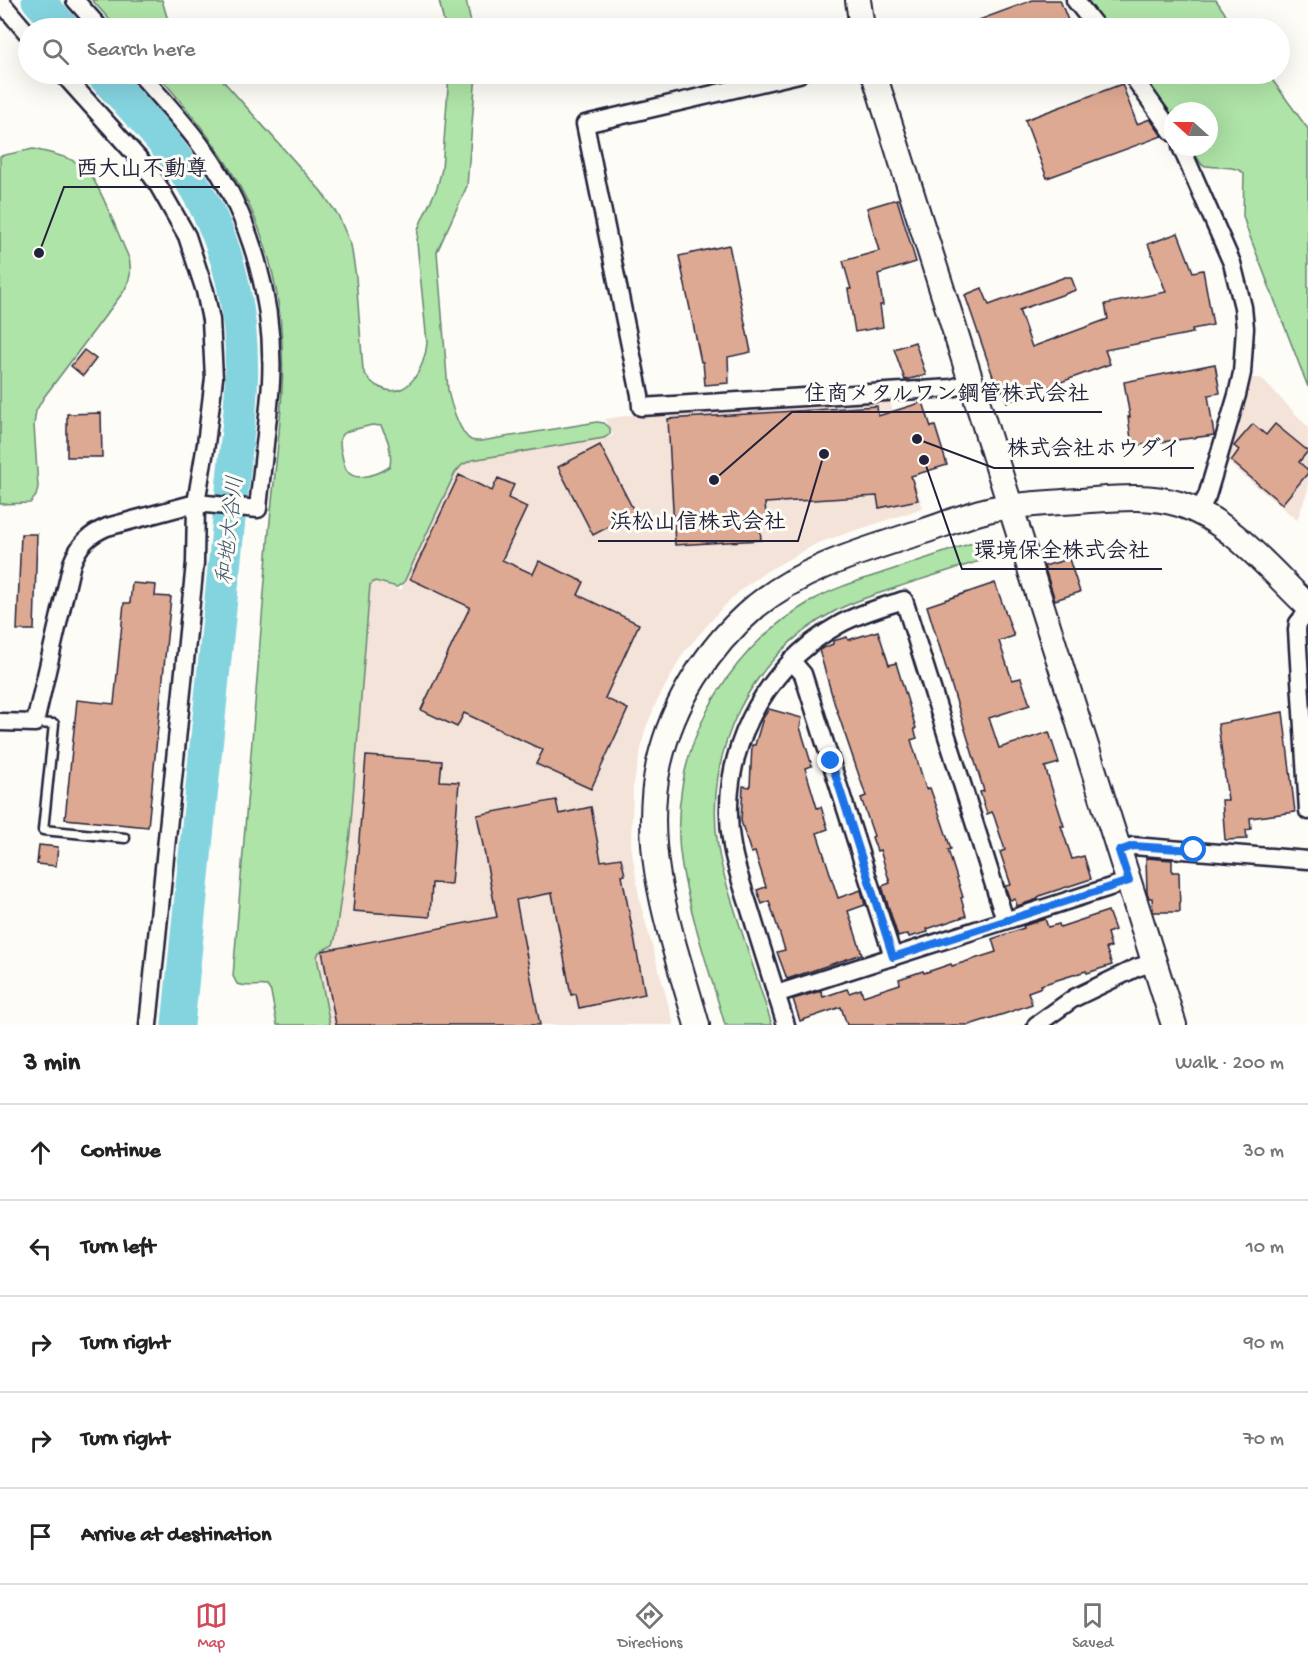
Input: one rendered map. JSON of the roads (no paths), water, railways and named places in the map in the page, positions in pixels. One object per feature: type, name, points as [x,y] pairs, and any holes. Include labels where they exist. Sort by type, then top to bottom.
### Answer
[{"type":"street","points":[[75,0],[91,18]]},
{"type":"street","points":[[858,0],[861,18]]},
{"type":"street","points":[[1075,0],[1089,18]]},
{"type":"street","points":[[0,1],[18,22]]},
{"type":"street","points":[[72,84],[141,161],[178,218],[197,263],[211,320],[214,378],[148,1025]]},
{"type":"street","points":[[0,722],[35,723],[76,551],[84,540],[94,532],[107,527],[200,503],[258,509],[271,381],[267,312],[261,278],[247,234],[224,181],[206,152],[149,84]]},
{"type":"street","points":[[756,84],[585,124],[641,407],[952,388],[971,382]]},
{"type":"street","points":[[877,84],[1174,1025]]},
{"type":"street","points":[[1138,84],[1164,120]]},
{"type":"street","points":[[1185,156],[1232,263],[1243,306],[1245,328],[1242,373],[1237,395],[1207,496],[1198,512]]},
{"type":"street","points":[[697,1025],[662,897],[653,843],[652,817],[660,763],[673,720],[688,688],[708,658],[737,624],[779,590],[802,576],[852,555],[991,510],[1041,503],[1144,498],[1170,502],[1198,512],[1225,528],[1308,608],[1298,623],[1297,630],[1308,811]]},
{"type":"street","points":[[786,1025],[736,867],[729,824],[729,801],[735,758],[751,716],[768,688],[805,647],[841,623],[904,600],[1005,920]]},
{"type":"street","points":[[791,660],[803,674],[893,957]]},
{"type":"street","points":[[1119,851],[1133,846],[1308,860]]},
{"type":"street","points":[[776,994],[1129,881]]},
{"type":"street","points":[[1036,1025],[1074,998],[1136,968],[1155,962]]},
{"type":"lane","points":[[35,723],[54,724],[43,830],[125,838]]},
{"type":"waterway","name":"和地大谷川","points":[[38,0],[54,18]]},
{"type":"waterway","name":"和地大谷川","points":[[111,84],[144,119],[182,167],[214,224],[233,283],[241,345],[240,410],[178,1025]]},
{"type":"place","name":"西大山不動尊","points":[[39,253]]},
{"type":"place","name":"株式会社ホウダイ","points":[[917,439]]},
{"type":"place","name":"浜松山信株式会社","points":[[824,454]]},
{"type":"place","name":"環境保全株式会社","points":[[924,460]]},
{"type":"place","name":"住商メタルワン鋼管株式会社","points":[[714,480]]}]
